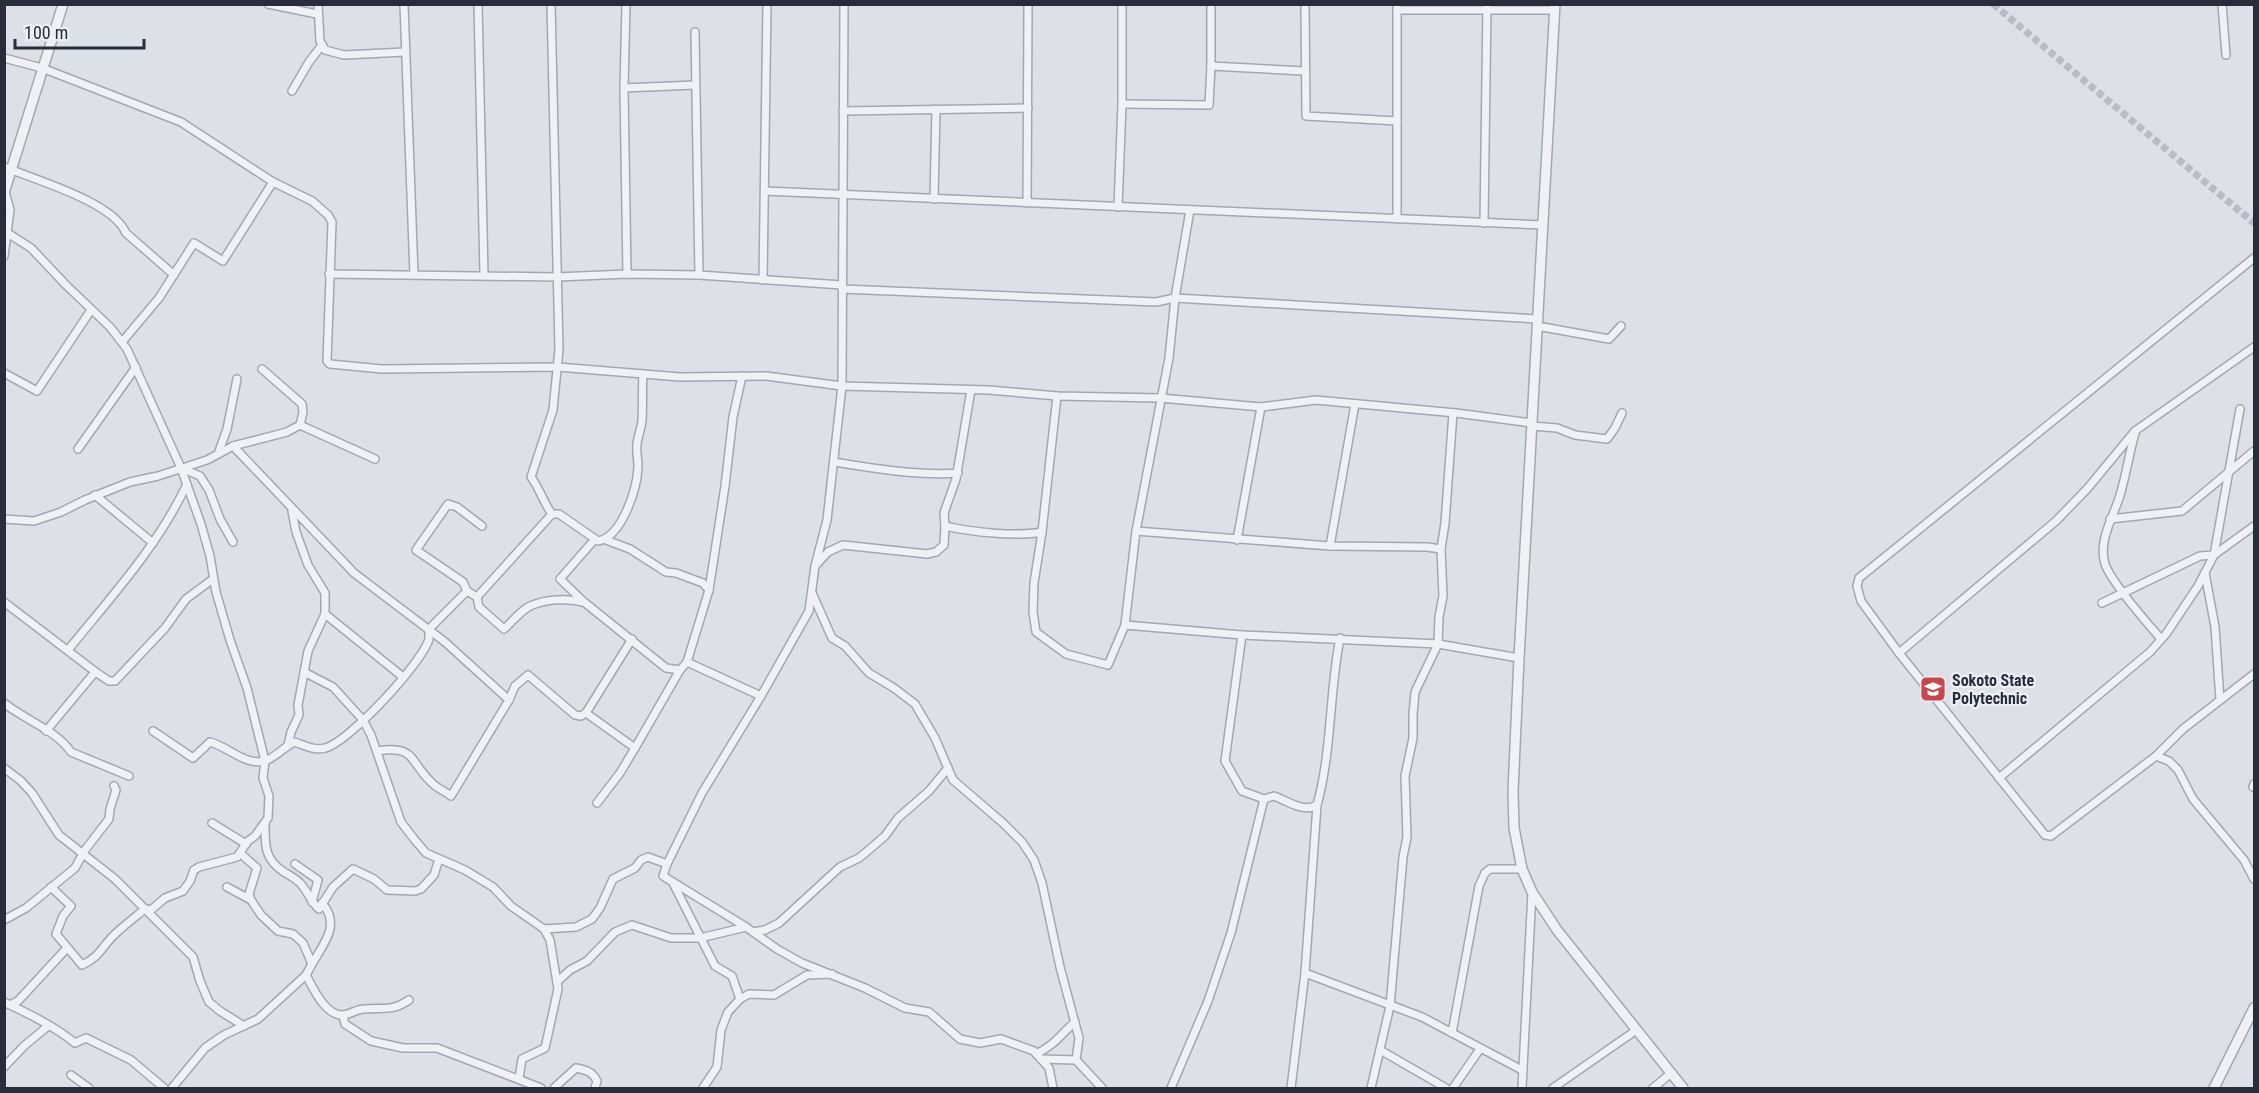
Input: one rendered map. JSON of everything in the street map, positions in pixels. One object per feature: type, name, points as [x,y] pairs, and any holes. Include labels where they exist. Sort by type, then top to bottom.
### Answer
[{"type":"street","points":[[4,256],[9,234],[10,210],[5,192],[8,169],[63,4]]},
{"type":"street","points":[[268,4],[317,14]]},
{"type":"street","points":[[318,4],[317,14],[322,45],[325,50],[344,55],[405,52]]},
{"type":"street","points":[[404,4],[414,275]]},
{"type":"street","points":[[478,4],[484,275]]},
{"type":"street","points":[[551,4],[558,367],[553,410],[531,477],[537,485],[542,501],[552,514]]},
{"type":"street","points":[[626,4],[624,88],[627,274]]},
{"type":"street","points":[[763,280],[767,4]]},
{"type":"street","points":[[844,4],[842,386],[826,520],[815,566],[809,611],[702,793],[663,876],[802,963],[833,974],[905,1008],[929,1011],[960,1039],[980,1043],[1001,1039],[1020,1044],[1039,1056],[1049,1068],[1053,1089]]},
{"type":"street","points":[[1027,203],[1028,4]]},
{"type":"street","points":[[1118,207],[1122,104],[1122,4]]},
{"type":"street","points":[[1122,104],[1209,105],[1211,4]]},
{"type":"street","points":[[1305,4],[1306,116],[1397,121]]},
{"type":"street","points":[[2222,4],[2226,54]]},
{"type":"street","points":[[1397,219],[1397,7],[1555,7],[1519,658],[1513,791],[1514,828],[1522,869],[1532,892],[1557,930],[1683,1089]]},
{"type":"street","points":[[1484,223],[1487,8]]},
{"type":"street","points":[[695,32],[699,275]]},
{"type":"street","points":[[292,91],[322,45]]},
{"type":"street","points":[[4,58],[42,68],[182,122],[273,182],[312,201],[332,222],[327,361],[330,364],[382,369],[558,367],[680,377],[766,376],[842,386],[971,390],[1057,396],[1160,398],[1261,407],[1316,400],[1453,413],[1557,428],[1599,440],[1607,439],[1622,413]]},
{"type":"street","points":[[1211,66],[1304,71]]},
{"type":"street","points":[[624,88],[695,85]]},
{"type":"street","points":[[843,111],[1028,108]]},
{"type":"street","points":[[934,199],[936,109]]},
{"type":"street","points":[[8,169],[77,195],[113,216],[126,233],[174,274]]},
{"type":"street","points":[[122,342],[159,298],[194,243],[223,261],[273,182]]},
{"type":"street","points":[[765,191],[1542,225]]},
{"type":"street","points":[[1057,396],[1034,583],[1033,612],[1036,632],[1066,654],[1108,665],[1125,625],[1136,531],[1169,358],[1175,298],[1190,210]]},
{"type":"street","points":[[9,234],[31,248],[110,327],[122,342],[136,367],[181,468],[201,524],[210,556],[213,579],[230,640],[247,688],[265,760],[263,778],[269,796],[265,850],[270,860],[300,883],[319,909],[333,887],[353,869],[374,879],[387,890],[415,891],[422,889],[434,875],[439,859]]},
{"type":"street","points":[[2254,258],[1859,578],[1857,586],[1861,601],[1899,653],[2045,835],[2051,836],[2156,756],[2183,729],[2254,674]]},
{"type":"street","points":[[329,274],[557,277],[627,274],[699,275],[842,287],[1156,302],[1175,298],[1537,322],[1609,339],[1621,326]]},
{"type":"street","points":[[4,373],[37,391],[91,310]]},
{"type":"street","points":[[1899,653],[2056,522],[2135,431],[2254,347]]},
{"type":"street","points":[[78,449],[136,367]]},
{"type":"street","points":[[4,519],[34,521],[61,512],[130,482],[181,468],[233,446],[287,432],[300,425],[302,404],[262,369]]},
{"type":"street","points":[[606,540],[626,512],[636,484],[637,445],[642,422],[642,374]]},
{"type":"street","points":[[597,803],[620,773],[680,670],[687,662],[708,590],[725,486],[733,417],[742,376]]},
{"type":"street","points":[[218,454],[227,429],[237,379]]},
{"type":"street","points":[[815,566],[828,552],[843,545],[932,554],[944,545],[944,513],[958,473],[971,390]]},
{"type":"street","points":[[1330,546],[1355,404]]},
{"type":"street","points":[[1237,540],[1261,407]]},
{"type":"street","points":[[2000,778],[2150,652],[2198,586],[2214,555],[2240,409]]},
{"type":"street","points":[[1371,1089],[1390,1006],[1403,858],[1407,837],[1405,776],[1413,738],[1415,692],[1438,644],[1439,617],[1443,596],[1441,549],[1449,481],[1453,413]]},
{"type":"street","points":[[300,425],[375,459]]},
{"type":"street","points":[[2135,431],[2122,490],[2106,531],[2104,562],[2144,621],[2161,639]]},
{"type":"street","points":[[233,446],[266,478],[292,509],[354,573],[429,629],[509,700]]},
{"type":"street","points":[[2110,519],[2182,511],[2254,451]]},
{"type":"street","points":[[834,462],[887,469],[958,473]]},
{"type":"street","points":[[181,468],[200,476],[209,490],[219,519],[232,542]]},
{"type":"street","points":[[68,650],[153,543],[176,508],[187,484]]},
{"type":"street","points":[[96,495],[153,543]]},
{"type":"street","points":[[482,526],[457,507],[448,504],[416,550],[463,582],[467,591],[477,597],[479,606],[504,629],[528,607],[549,601],[571,599],[584,602]]},
{"type":"street","points":[[288,745],[299,715],[298,705],[308,651],[325,614],[325,593],[308,565],[296,532],[292,509]]},
{"type":"street","points":[[477,597],[552,514],[560,514],[598,541],[606,540],[630,549],[666,572],[676,573],[703,583],[708,590]]},
{"type":"street","points":[[945,526],[980,532],[1031,535],[1042,532]]},
{"type":"street","points":[[2102,603],[2200,556],[2214,555],[2254,526]]},
{"type":"street","points":[[1136,531],[1330,546],[1441,549]]},
{"type":"street","points":[[595,539],[560,579],[584,602],[666,668],[680,670]]},
{"type":"street","points":[[2205,573],[2215,627],[2220,700]]},
{"type":"street","points":[[4,602],[95,672],[108,681],[115,681],[165,628],[186,599],[213,579]]},
{"type":"street","points":[[153,731],[194,758],[210,742],[250,762],[265,760],[294,742],[316,750],[328,748],[363,720],[394,690],[429,638],[429,629],[467,591]]},
{"type":"street","points":[[812,593],[832,638],[845,646],[869,673],[915,704],[935,738],[953,780],[1009,830],[1034,860],[1045,893],[1060,967],[1076,1022],[1079,1038],[1076,1060]]},
{"type":"street","points":[[325,614],[403,677]]},
{"type":"street","points":[[1125,625],[1242,635],[1438,644],[1519,658]]},
{"type":"street","points":[[1242,635],[1225,761],[1242,790],[1264,799],[1274,796],[1303,808],[1311,809],[1317,805]]},
{"type":"street","points":[[377,752],[390,749],[403,750],[415,760],[431,782],[452,796],[515,686],[528,675],[575,715],[581,716],[586,713],[632,639]]},
{"type":"street","points":[[1292,1088],[1305,973],[1317,805],[1324,774],[1335,664],[1340,639]]},
{"type":"street","points":[[687,662],[761,696]]},
{"type":"street","points":[[46,731],[95,672]]},
{"type":"street","points":[[304,672],[333,687],[363,720],[377,752],[401,822],[426,853],[465,870],[493,887],[511,906],[544,929],[550,940],[558,989],[545,1048],[522,1059],[519,1079]]},
{"type":"street","points":[[4,703],[66,744],[71,752],[129,776]]},
{"type":"street","points":[[586,713],[635,748]]},
{"type":"street","points":[[2156,756],[2169,761],[2178,770],[2193,799],[2244,860],[2254,879]]},
{"type":"street","points":[[4,768],[32,793],[59,835],[115,879],[193,957],[209,1002],[244,1026]]},
{"type":"street","points":[[753,932],[765,930],[779,923],[840,867],[859,858],[872,848],[948,768]]},
{"type":"street","points":[[4,920],[26,908],[75,868],[85,850],[109,819],[116,790],[114,786]]},
{"type":"street","points":[[1171,1089],[1208,1001],[1231,933],[1264,799]]},
{"type":"street","points":[[212,823],[246,844]]},
{"type":"street","points":[[51,887],[71,906],[63,916],[56,934],[82,965],[96,958],[129,920],[145,909],[151,910],[165,898],[183,891],[190,882],[194,870],[234,859],[241,854],[246,844],[266,823]]},
{"type":"street","points":[[241,854],[256,868],[249,894],[251,900],[261,915],[278,931],[293,934],[303,943],[312,964]]},
{"type":"street","points":[[544,929],[576,927],[591,919],[600,908],[613,879],[635,868],[641,860],[648,857],[667,864]]},
{"type":"street","points":[[295,864],[318,880],[312,902]]},
{"type":"street","points":[[1452,1033],[1479,886],[1485,873],[1490,869],[1522,869]]},
{"type":"street","points":[[671,881],[715,966],[732,976],[740,999]]},
{"type":"street","points":[[227,887],[251,900]]},
{"type":"street","points":[[1522,1089],[1532,892]]},
{"type":"street","points":[[172,1089],[205,1048],[224,1035],[258,1018],[306,975],[331,927],[330,912],[322,903]]},
{"type":"street","points":[[557,982],[570,970],[587,961],[615,932],[632,925],[671,938],[700,938],[746,927]]},
{"type":"street","points":[[8,1004],[18,1001],[67,948]]},
{"type":"street","points":[[1305,973],[1422,1017],[1522,1070]]},
{"type":"street","points":[[703,1089],[717,1067],[721,1030],[728,1012],[740,999],[749,994],[774,994],[807,975],[833,974]]},
{"type":"street","points":[[306,975],[324,1004],[334,1013],[343,1016],[361,1009],[397,1008],[409,1000]]},
{"type":"street","points":[[8,1004],[75,1043],[86,1038],[130,1060],[164,1089]]},
{"type":"street","points":[[2214,1089],[2254,1008]]},
{"type":"street","points":[[343,1016],[345,1024],[371,1041],[403,1048],[437,1048],[541,1089]]},
{"type":"street","points":[[1039,1056],[1076,1022]]},
{"type":"street","points":[[4,1067],[48,1026]]},
{"type":"street","points":[[1553,1089],[1635,1031]]},
{"type":"street","points":[[1453,1089],[1480,1049]]},
{"type":"street","points":[[1380,1050],[1446,1089]]},
{"type":"street","points":[[1039,1056],[1076,1060],[1102,1089]]},
{"type":"street","points":[[554,1089],[576,1068],[587,1070],[595,1075],[597,1081],[595,1089]]},
{"type":"street","points":[[1653,1089],[1671,1074]]},
{"type":"street","points":[[71,1075],[89,1089]]},
{"type":"tunnel","points":[[1993,4],[2254,223]]},
{"type":"place","name":"Sokoto State Polytechnic","points":[[1933,689]]}]
